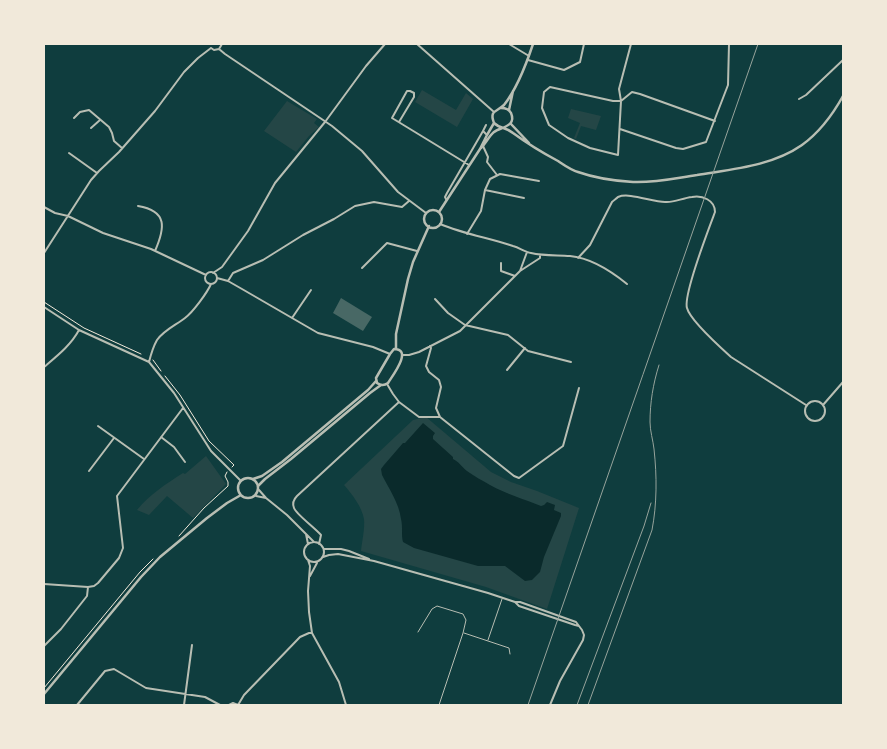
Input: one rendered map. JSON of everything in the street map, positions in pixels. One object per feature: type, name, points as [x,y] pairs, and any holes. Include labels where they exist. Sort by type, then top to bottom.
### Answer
[{"type":"street","points":[[209,44],[211,48],[214,50],[219,49],[332,126],[362,152],[398,192],[426,213]]},
{"type":"street","points":[[219,49],[222,44]]},
{"type":"street","points":[[206,275],[222,267],[248,231],[275,183],[385,44]]},
{"type":"street","points":[[417,44],[494,112]]},
{"type":"street","points":[[509,44],[528,58],[564,70],[580,62],[584,44]]},
{"type":"street","points":[[533,44],[514,87],[504,104],[494,112],[492,118],[494,123],[499,127],[505,127],[530,146],[576,171],[602,178],[634,182],[670,180],[746,167],[777,158],[809,140],[828,119],[843,96]]},
{"type":"street","points":[[631,44],[619,89],[621,102],[618,155],[590,148],[568,138],[549,125],[542,108],[544,92],[550,88],[621,102],[632,92],[715,121]]},
{"type":"street","points":[[620,129],[676,148],[683,149],[706,142],[728,85],[729,44]]},
{"type":"street","points":[[44,253],[91,180],[155,111],[184,72],[211,48]]},
{"type":"street","points":[[799,99],[806,95],[843,60]]},
{"type":"street","points":[[509,111],[514,87]]},
{"type":"street","points":[[399,122],[414,97],[414,93],[410,90],[407,91],[392,118],[469,165]]},
{"type":"street","points":[[439,212],[469,165],[494,132],[510,124],[512,117],[509,111],[505,108],[500,108]]},
{"type":"street","points":[[74,118],[80,112],[89,110],[109,127],[114,141],[122,148]]},
{"type":"street","points":[[91,128],[100,120]]},
{"type":"street","points":[[482,147],[494,123]]},
{"type":"street","points":[[510,124],[538,150]]},
{"type":"street","points":[[447,201],[445,197],[447,193],[486,126]]},
{"type":"street","points":[[483,131],[487,134]]},
{"type":"street","points":[[482,147],[488,157],[487,162],[497,175]]},
{"type":"street","points":[[69,153],[97,173]]},
{"type":"street","points":[[467,234],[481,211],[485,190],[490,178],[500,174],[538,180]]},
{"type":"street","points":[[485,190],[524,198]]},
{"type":"street","points":[[578,258],[590,245],[612,202],[617,198],[629,196],[675,202],[691,196],[711,201],[715,207],[714,212],[690,286],[686,304],[688,311],[693,319],[731,357],[806,405]]},
{"type":"street","points":[[228,281],[233,273],[263,260],[355,206],[374,202],[402,207],[409,201]]},
{"type":"street","points":[[138,206],[150,209],[162,220],[163,225],[156,251]]},
{"type":"street","points":[[44,207],[103,233],[156,251],[206,275]]},
{"type":"street","points":[[431,210],[439,212],[442,217],[440,224],[436,227],[429,226],[425,220],[426,213],[431,210]]},
{"type":"street","points":[[440,224],[467,234],[514,246],[527,252],[540,255],[572,256],[602,266],[628,284]]},
{"type":"street","points":[[396,349],[396,334],[406,288],[417,251],[429,226]]},
{"type":"street","points":[[362,268],[387,243],[417,251]]},
{"type":"street","points":[[520,271],[527,252]]},
{"type":"street","points":[[402,355],[414,353],[460,331],[520,271],[540,258],[540,255]]},
{"type":"street","points":[[501,263],[501,271],[515,276]]},
{"type":"street","points":[[213,272],[217,278],[228,281],[318,333],[382,350],[390,354]]},
{"type":"street","points":[[206,275],[206,280],[211,284]]},
{"type":"street","points":[[149,360],[158,339],[186,317],[208,291],[211,284],[216,282],[217,278]]},
{"type":"street","points":[[292,318],[311,290]]},
{"type":"street","points":[[435,299],[448,313],[465,325],[508,335],[528,351],[571,362]]},
{"type":"street","points":[[44,307],[79,330],[149,360],[174,393],[210,451],[241,481]]},
{"type":"street","points":[[44,367],[66,347],[79,330]]},
{"type":"street","points":[[430,346],[426,366],[429,372],[439,380],[441,387],[436,408],[440,417],[514,476],[520,478],[564,446],[579,388]]},
{"type":"street","points":[[507,370],[525,348]]},
{"type":"street","points":[[266,498],[256,496],[248,499],[239,493],[238,486],[241,481],[247,478],[253,479],[262,476],[368,390],[376,381],[390,354],[396,349]]},
{"type":"street","points":[[387,384],[402,358],[402,352],[396,349]]},
{"type":"street","points":[[376,381],[381,385]]},
{"type":"street","points":[[823,404],[843,382]]},
{"type":"street","points":[[387,384],[399,402],[420,417],[440,417]]},
{"type":"street","points":[[256,496],[258,488],[264,479],[291,459],[370,392],[381,385],[387,384]]},
{"type":"street","points":[[814,401],[821,402],[825,411],[823,418],[813,422],[807,418],[805,415],[806,405],[814,401]]},
{"type":"street","points":[[319,544],[321,536],[295,510],[294,499],[399,402]]},
{"type":"street","points":[[44,584],[94,586],[119,558],[123,548],[116,496],[183,408]]},
{"type":"street","points":[[98,426],[144,459]]},
{"type":"street","points":[[161,437],[174,447],[185,462]]},
{"type":"street","points":[[89,471],[114,438]]},
{"type":"street","points":[[253,479],[266,498],[287,515],[314,542],[324,548],[349,551],[374,561]]},
{"type":"street","points":[[44,694],[147,570],[207,518],[241,495]]},
{"type":"street","points":[[306,534],[308,544]]},
{"type":"street","points":[[314,542],[308,544],[304,549],[304,556],[310,566],[308,586],[309,619],[312,633],[338,682],[346,705]]},
{"type":"street","points":[[323,557],[324,548]]},
{"type":"street","points":[[308,586],[310,576],[317,562],[323,557],[338,554],[374,561],[502,598],[519,606],[579,626],[584,635],[583,640],[560,681],[550,705]]},
{"type":"street","points":[[308,560],[317,562]]},
{"type":"street","points":[[44,646],[87,596],[88,587]]},
{"type":"street","points":[[229,705],[233,703],[238,705],[244,695],[300,637],[312,633]]},
{"type":"street","points":[[184,705],[192,645]]},
{"type":"street","points":[[77,705],[105,671],[114,669],[146,688],[205,697],[220,705]]},
{"type":"lane","points":[[488,641],[502,598]]},
{"type":"lane","points":[[418,632],[432,609],[437,606],[465,616],[466,623],[439,705]]},
{"type":"lane","points":[[463,633],[509,648],[510,654]]},
{"type":"path","points":[[44,302],[84,328],[149,360],[154,360],[174,386],[209,441],[234,465]]},
{"type":"shaded area","points":[[422,90],[456,110],[466,93],[473,99],[457,127],[415,102]]},
{"type":"shaded area","points":[[287,101],[317,119],[314,123],[319,127],[296,152],[264,131]]},
{"type":"shaded area","points":[[571,109],[601,116],[596,130],[581,126],[576,139],[574,138],[580,123],[568,118]]},
{"type":"shaded area","points":[[426,417],[491,472],[511,482],[579,508],[547,609],[486,587],[361,551],[364,527],[363,514],[344,485],[413,420]]},
{"type":"shaded area","points":[[423,423],[435,433],[433,439],[473,475],[502,491],[541,506],[547,502],[555,505],[554,510],[561,513],[540,572],[532,580],[525,581],[505,566],[478,566],[414,548],[403,542],[400,513],[381,469]]},
{"type":"shaded area","points":[[206,456],[226,484],[193,518],[167,496],[149,515],[137,510],[158,490],[183,473],[185,474]]},
{"type":"building","points":[[341,298],[372,317],[363,331],[333,313]]},
{"type":"railway","points":[[528,705],[758,44]]},
{"type":"railway","points":[[588,705],[652,530],[656,500],[656,480],[650,415],[652,393],[659,365]]},
{"type":"railway","points":[[577,705],[651,503]]}]
